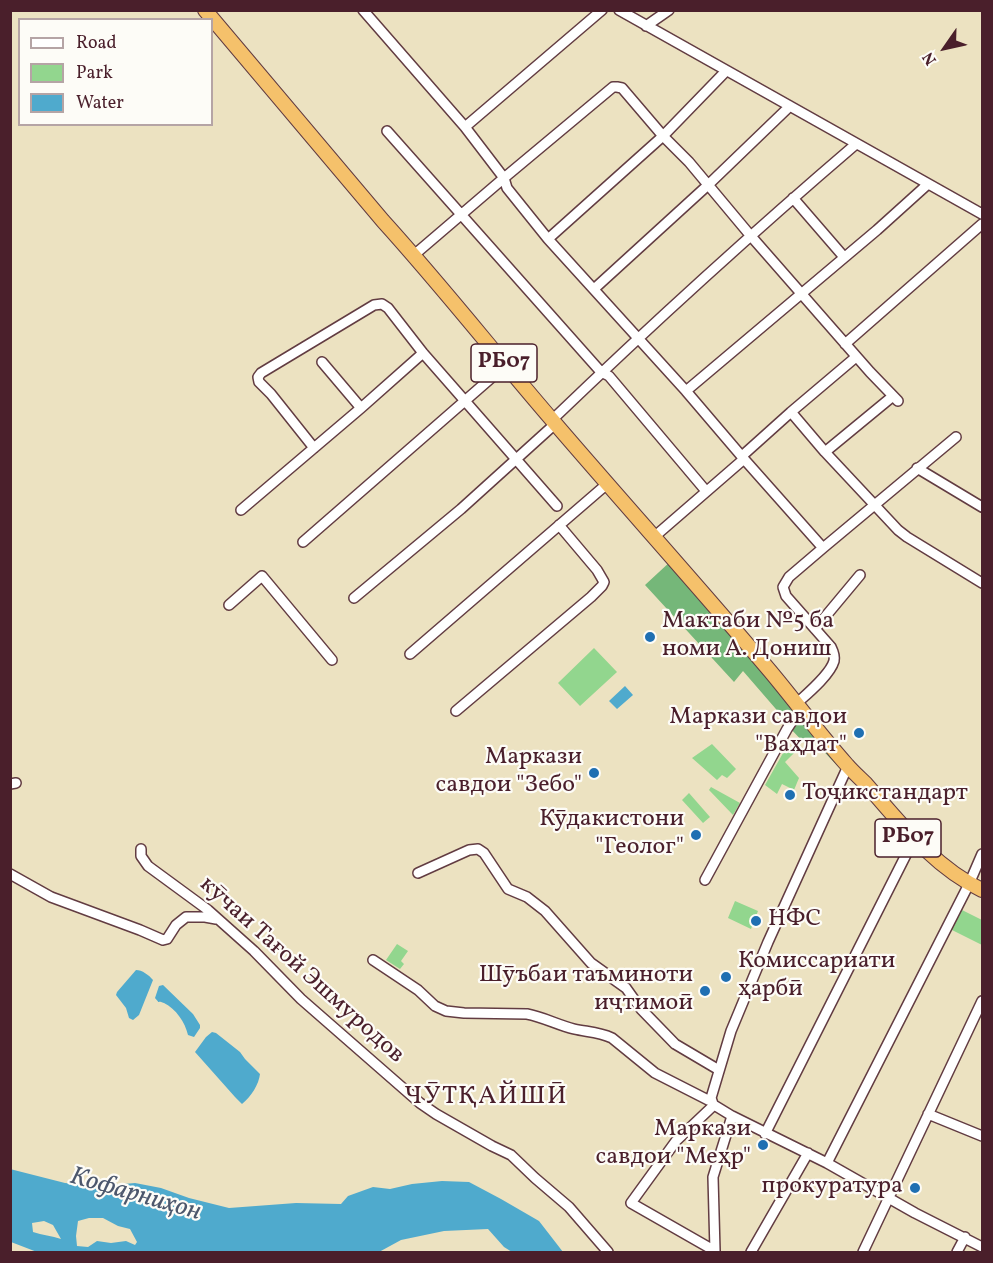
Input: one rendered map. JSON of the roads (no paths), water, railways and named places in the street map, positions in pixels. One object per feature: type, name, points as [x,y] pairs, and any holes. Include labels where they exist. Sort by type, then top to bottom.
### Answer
[{"type":"highway","name":"РБ07","points":[[213,20],[553,422],[913,841],[982,895]]},
{"type":"highway","name":"РБ07","points":[[968,885],[982,890]]},
{"type":"street","points":[[363,10],[465,127],[504,178],[507,188],[548,239],[686,391],[823,548]]},
{"type":"street","points":[[465,127],[602,10]]},
{"type":"street","points":[[619,10],[982,214]]},
{"type":"street","points":[[646,26],[669,10]]},
{"type":"street","points":[[548,239],[663,136],[726,71]]},
{"type":"street","points":[[414,255],[613,87],[622,88],[663,136],[689,162],[856,357],[895,398],[825,452]]},
{"type":"street","points":[[594,289],[790,106]]},
{"type":"street","points":[[387,131],[601,372],[609,375],[706,491]]},
{"type":"street","points":[[354,598],[516,459],[601,372],[750,235],[856,144]]},
{"type":"street","points":[[686,391],[928,183]]},
{"type":"street","points":[[793,198],[844,257]]},
{"type":"street","points":[[845,344],[982,224]]},
{"type":"street","points":[[314,448],[259,382],[258,377],[261,373],[374,305],[382,304],[388,308],[423,353],[557,506]]},
{"type":"street","points":[[241,510],[423,353]]},
{"type":"street","points":[[654,537],[791,412],[856,357]]},
{"type":"street","points":[[322,362],[361,408]]},
{"type":"street","points":[[303,542],[506,365]]},
{"type":"street","points":[[791,412],[898,530],[982,583]]},
{"type":"street","points":[[705,880],[787,729],[834,662],[834,652],[831,647],[786,596],[783,587],[789,577],[956,437]]},
{"type":"street","points":[[918,468],[982,507]]},
{"type":"street","points":[[410,654],[607,484]]},
{"type":"street","points":[[456,711],[602,586],[604,582],[597,570],[559,525]]},
{"type":"street","points":[[816,629],[860,575]]},
{"type":"street","points":[[229,605],[262,576],[332,660]]},
{"type":"street","points":[[716,1252],[631,1203],[676,1142],[712,1103],[718,1070],[731,1031],[768,942],[848,766]]},
{"type":"street","points":[[765,1134],[913,841]]},
{"type":"street","points":[[418,873],[473,848],[478,849],[484,853],[508,890],[527,897],[545,911],[591,963],[626,988],[641,1009],[675,1044],[718,1070]]},
{"type":"street","name":"кӯчаи Тағой Эшмуродов","points":[[141,849],[141,855],[148,866],[208,910],[254,951],[301,999],[420,1103],[511,1155],[569,1207],[608,1252]]},
{"type":"street","points":[[827,1163],[982,854]]},
{"type":"street","points":[[10,874],[51,897],[163,940],[167,939],[176,925],[186,917],[205,916],[218,920]]},
{"type":"street","points":[[373,960],[418,990],[435,1006],[446,1011],[527,1014],[575,1029],[604,1034],[661,1077],[982,1247]]},
{"type":"street","points":[[863,1252],[982,1001]]},
{"type":"street","points":[[928,1114],[982,1136]]},
{"type":"street","points":[[716,1252],[713,1176],[732,1116]]},
{"type":"street","points":[[751,1252],[808,1153]]},
{"type":"street","points":[[957,1252],[965,1237]]},
{"type":"water","points":[[625,686],[633,695],[617,709],[609,701]]},
{"type":"water","points":[[136,970],[145,973],[153,980],[139,1015],[133,1020],[129,1018],[126,1008],[116,995]]},
{"type":"water","points":[[163,985],[193,1014],[200,1025],[194,1037],[188,1035],[176,1012],[155,998],[159,986]]},
{"type":"water","points":[[212,1032],[240,1052],[260,1074],[254,1090],[242,1104],[195,1052]]},
{"type":"water","name":"Кофарниҳон","points":[[10,1169],[65,1183],[101,1186],[135,1183],[161,1188],[229,1208],[296,1203],[341,1204],[348,1196],[373,1187],[390,1189],[442,1181],[469,1182],[539,1221],[563,1252],[512,1252],[504,1247],[488,1229],[444,1231],[401,1240],[379,1252],[37,1252],[11,1242]],"holes":[[[103,1218],[130,1229],[137,1242],[135,1245],[126,1241],[111,1243],[97,1241],[88,1247],[77,1246],[78,1221]],[[44,1221],[53,1225],[61,1239],[33,1232],[32,1223]]]},
{"type":"place","name":"Мактаби №5 ба номи А. Дониш","points":[[650,637]]},
{"type":"place","name":"Маркази савдои \"Ваҳдат\"","points":[[859,733]]},
{"type":"place","name":"Маркази савдои \"Зебо\"","points":[[594,773]]},
{"type":"place","name":"Тоҷикстандарт","points":[[790,795]]},
{"type":"place","name":"Кӯдакистони \"Геолог\"","points":[[696,835]]},
{"type":"place","name":"НФС","points":[[756,921]]},
{"type":"place","name":"Комиссариати ҳарбӣ","points":[[726,977]]},
{"type":"place","name":"Шӯъбаи таъминоти иҷтимоӣ","points":[[705,991]]},
{"type":"place","name":"Маркази савдои \"Меҳр\"","points":[[763,1145]]},
{"type":"place","name":"прокуратура","points":[[915,1188]]},
{"type":"district","name":"ЧӮТҚАЙШӢ","points":[[486,1098]]}]
